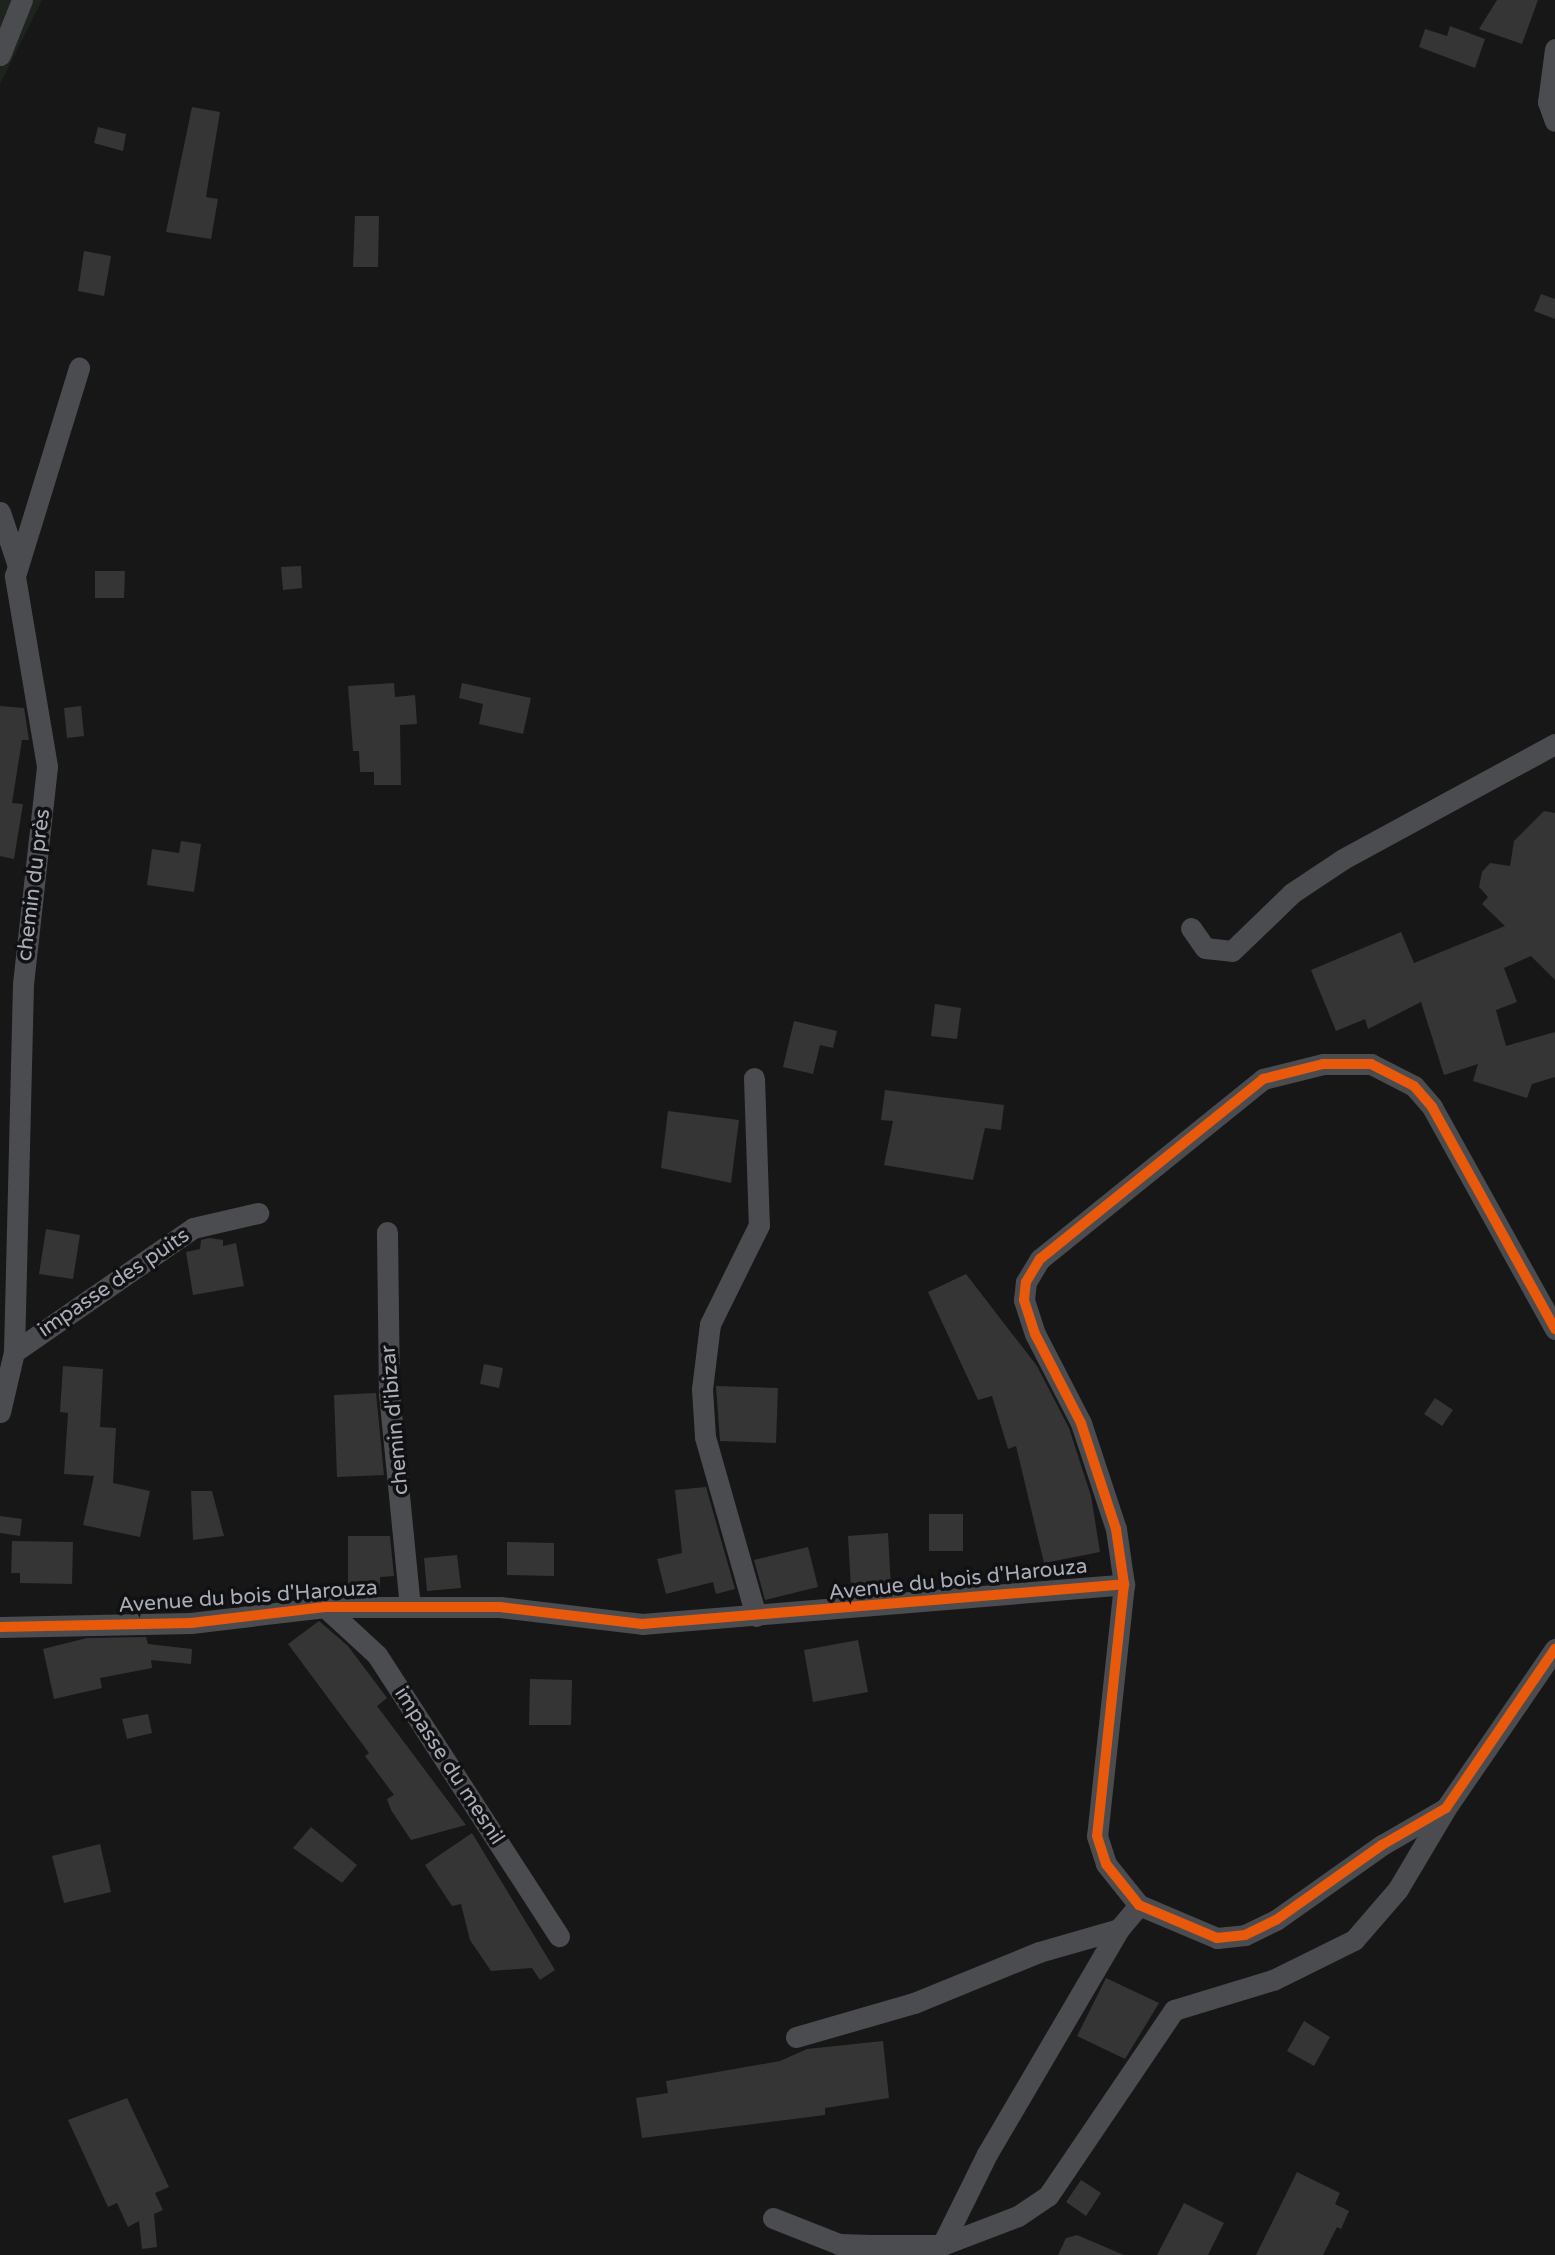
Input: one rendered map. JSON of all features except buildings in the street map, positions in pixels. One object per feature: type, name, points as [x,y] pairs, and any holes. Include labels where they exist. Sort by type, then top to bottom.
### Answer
[{"type":"street","points":[[0,55],[22,0]]},
{"type":"street","points":[[1555,49],[1548,102],[1555,121]]},
{"type":"street","name":"chemin du près","points":[[0,1412],[14,1352],[23,984],[47,766],[16,596],[18,563],[79,368]]},
{"type":"street","points":[[0,512],[18,563]]},
{"type":"street","points":[[1191,928],[1205,948],[1232,951],[1292,892],[1343,859],[1555,744]]},
{"type":"street","points":[[1446,1808],[1382,1846],[1276,1920],[1245,1935],[1217,1938],[1139,1905],[1106,1864],[1097,1836],[1125,1584],[1116,1529],[1081,1423],[1035,1334],[1024,1300],[1026,1282],[1040,1259],[1263,1079],[1324,1064],[1371,1064],[1414,1086],[1432,1107],[1555,1329]]},
{"type":"street","points":[[754,1078],[759,1226],[710,1324],[702,1389],[705,1437],[757,1616]]},
{"type":"street","name":"impasse des puits","points":[[14,1352],[193,1228],[258,1213]]},
{"type":"street","name":"chemin d'ibizar","points":[[387,1232],[389,1393],[410,1607]]},
{"type":"street","name":"Avenue du bois d'Harouza","points":[[0,1627],[191,1623],[325,1607],[500,1608],[642,1624],[1125,1584]]},
{"type":"street","name":"impasse du mesnil","points":[[325,1607],[377,1655],[559,1936]]},
{"type":"street","points":[[773,2218],[839,2245],[942,2245],[1018,2216],[1048,2196],[1174,2010],[1273,1980],[1354,1940],[1398,1889],[1446,1808],[1555,1649]]},
{"type":"street","points":[[942,2245],[987,2154],[1119,1929],[1139,1905]]},
{"type":"street","points":[[796,2037],[914,2003],[1039,1952],[1119,1929]]},
{"type":"shaded area","points":[[0,0],[42,0],[0,84]]},
{"type":"cycle path","points":[[1124,1584],[1116,1529],[1081,1423],[1035,1334],[1024,1300],[1026,1282],[1040,1259],[1263,1079],[1323,1064],[1371,1064],[1414,1086],[1432,1107],[1555,1329]]},
{"type":"cycle path","points":[[0,1627],[191,1623],[325,1607],[500,1607],[642,1624],[1124,1584],[1097,1836],[1106,1864],[1139,1905],[1217,1938],[1245,1935],[1276,1920],[1382,1845],[1446,1808],[1555,1649]]}]
